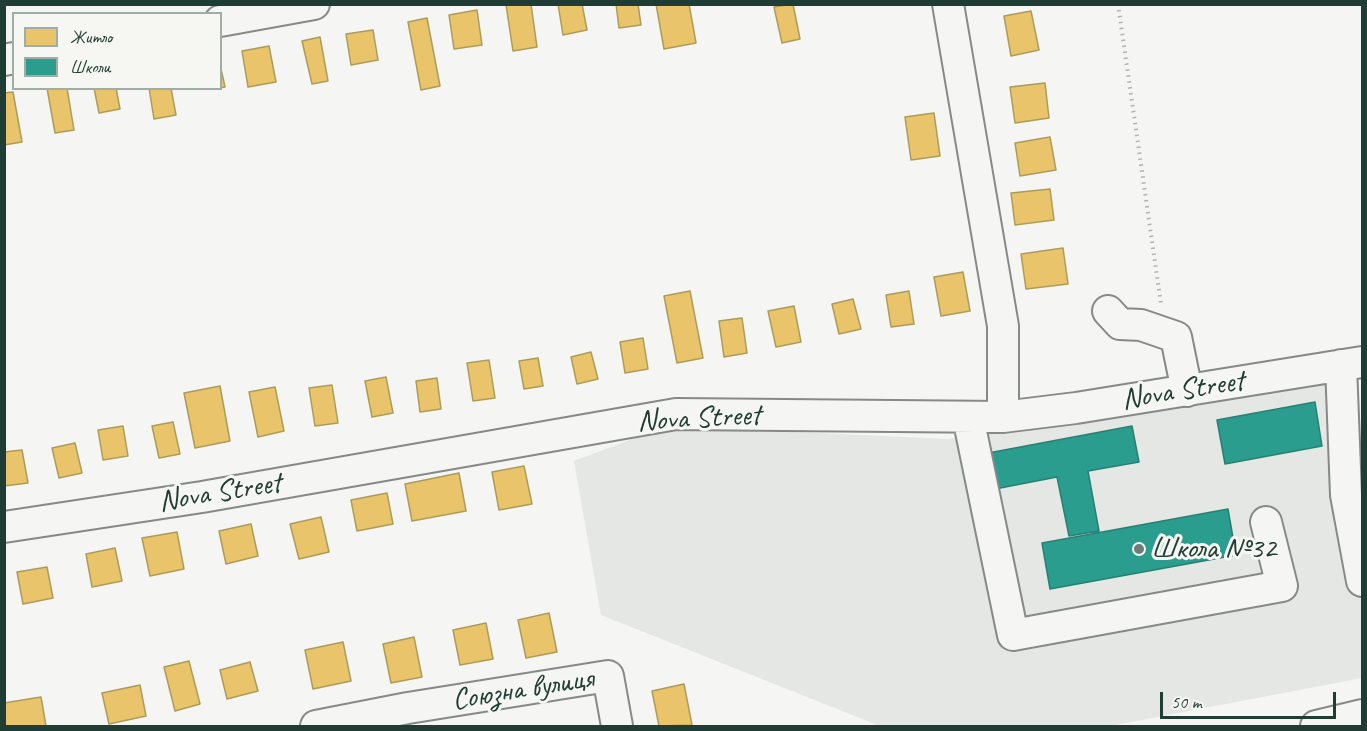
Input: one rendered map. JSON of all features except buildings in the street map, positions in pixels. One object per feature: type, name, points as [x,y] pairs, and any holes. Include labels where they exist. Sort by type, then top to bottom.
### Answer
[{"type":"street","points":[[222,21],[314,4]]},
{"type":"street","points":[[948,4],[1003,326],[1003,417]]},
{"type":"street","points":[[1108,311],[1120,324],[1141,325],[1176,337],[1187,391]]},
{"type":"street","points":[[1352,364],[1346,495],[1362,581]]},
{"type":"street","name":"Nova Street","points":[[4,527],[202,497],[676,414],[1003,417],[1187,391],[1352,364]]},
{"type":"street","points":[[968,417],[1013,635],[1282,586],[1266,522]]},
{"type":"street","name":"Союзна вулиця","points":[[316,726],[408,708],[608,676],[617,726]]},
{"type":"street","points":[[1316,726],[1362,714]]},
{"type":"path","points":[[1118,4],[1162,309],[1176,337]]},
{"type":"shaded area","points":[[1332,383],[1362,509],[1362,678],[1110,726],[880,726],[601,615],[574,461],[667,426],[948,439]]},
{"type":"place","name":"Школа №32","points":[[1139,549]]}]
